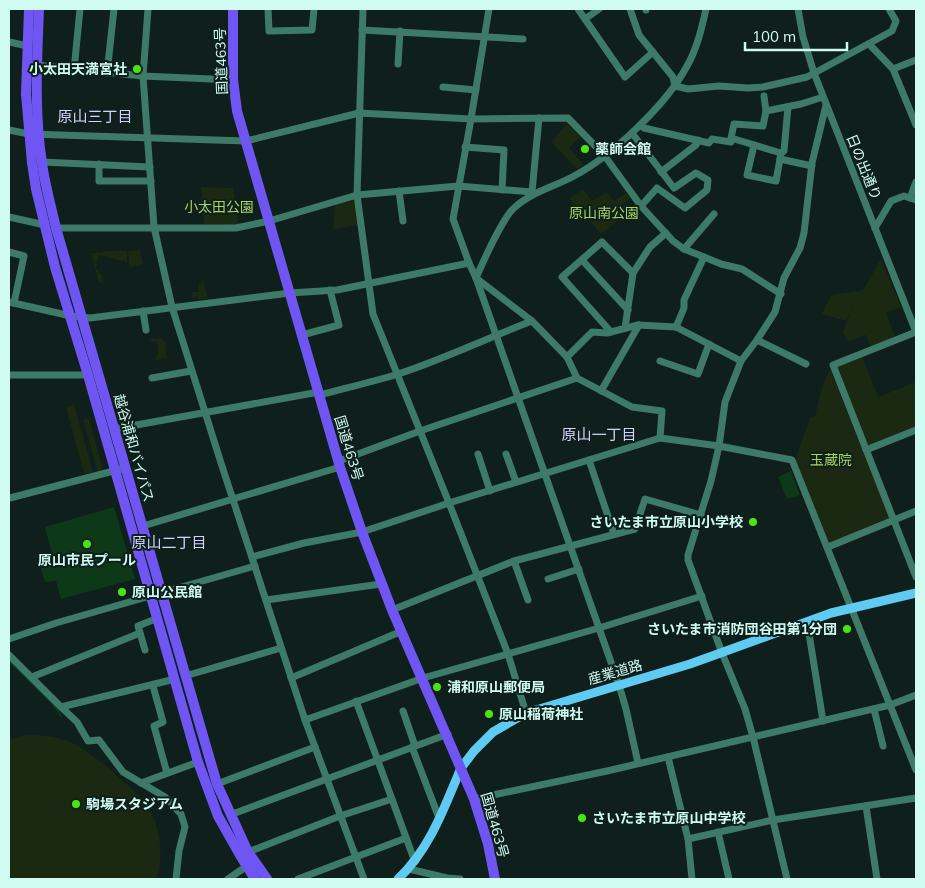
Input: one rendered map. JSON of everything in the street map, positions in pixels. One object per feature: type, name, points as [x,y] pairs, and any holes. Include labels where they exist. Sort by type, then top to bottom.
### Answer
[{"type":"highway","name":"越谷浦和バイパス","points":[[29,9],[26,94],[88,375],[114,471],[158,618],[217,784],[248,852],[267,879]]},
{"type":"highway","name":"越谷浦和バイパス","points":[[39,9],[33,172],[44,225],[114,429],[162,593],[198,762],[218,816],[255,879]]},
{"type":"highway","name":"国道463号","points":[[234,9],[233,80],[237,111],[340,464],[381,584],[448,734],[474,799],[488,844],[495,879]]},
{"type":"main road","name":"産業道路","points":[[398,879],[412,865],[430,839],[461,768],[474,751],[494,732],[526,712],[722,653],[807,621],[851,607],[916,593]]},
{"type":"street","points":[[74,70],[80,9]]},
{"type":"street","points":[[107,72],[114,9]]},
{"type":"street","points":[[148,9],[143,76],[154,227],[172,307],[232,499],[305,720],[364,879]]},
{"type":"street","points":[[268,9],[269,31],[312,30],[314,9]]},
{"type":"street","points":[[363,9],[357,195],[373,314],[479,575],[508,654],[526,712]]},
{"type":"street","points":[[489,9],[472,119],[465,147],[453,219],[519,397],[619,684],[638,762]]},
{"type":"street","points":[[578,9],[625,77],[653,52]]},
{"type":"street","points":[[584,18],[598,9]]},
{"type":"street","points":[[630,9],[639,35],[673,77],[675,86]]},
{"type":"street","points":[[476,278],[497,233],[513,209],[533,193],[575,176],[604,155],[632,133],[675,86],[688,65],[706,9]]},
{"type":"street","name":"日の出通り","points":[[798,9],[803,37],[814,73],[916,332]]},
{"type":"street","points":[[675,86],[688,89],[719,86],[763,87],[808,76],[892,31],[896,22],[889,9]]},
{"type":"street","points":[[362,30],[484,36],[523,40]]},
{"type":"street","points":[[398,64],[400,31]]},
{"type":"street","points":[[9,42],[28,46]]},
{"type":"street","points":[[869,44],[883,56],[893,69],[916,125]]},
{"type":"street","points":[[893,69],[916,60]]},
{"type":"street","points":[[37,65],[143,76],[233,80]]},
{"type":"street","points":[[442,87],[476,90]]},
{"type":"street","points":[[640,124],[644,128],[698,140],[709,142],[712,139],[731,142],[734,124],[763,126],[766,111],[764,96]]},
{"type":"street","points":[[766,111],[823,97]]},
{"type":"street","points":[[787,879],[745,709],[722,653],[688,555],[702,515],[718,446],[725,402],[741,361],[775,312],[784,278],[800,248],[804,234],[812,166],[826,105]]},
{"type":"street","points":[[754,145],[747,175],[776,181],[781,156],[784,151],[788,107]]},
{"type":"street","points":[[9,130],[34,134],[246,141],[359,114],[472,119],[568,118],[604,155],[641,206],[684,249],[742,269],[781,294]]},
{"type":"street","points":[[533,193],[539,118]]},
{"type":"street","points":[[632,133],[674,188],[696,173],[708,180],[707,190],[685,208],[658,188],[641,206]]},
{"type":"street","points":[[732,138],[812,166]]},
{"type":"street","points":[[661,172],[696,145],[698,140]]},
{"type":"street","points":[[465,147],[504,150],[502,190]]},
{"type":"street","points":[[42,162],[150,167]]},
{"type":"street","points":[[99,164],[99,181],[151,181]]},
{"type":"street","points":[[875,228],[891,201],[904,196],[913,199],[916,182]]},
{"type":"street","points":[[56,228],[236,228],[269,221],[357,195],[458,186],[533,193]]},
{"type":"street","points":[[399,191],[403,221]]},
{"type":"street","points":[[684,249],[714,214]]},
{"type":"street","points":[[9,217],[44,225]]},
{"type":"street","points":[[625,328],[633,273],[650,247],[666,233]]},
{"type":"street","points":[[611,332],[562,277],[602,242],[633,273]]},
{"type":"street","points":[[9,252],[24,256],[11,303],[90,318],[290,293],[330,290],[469,263]]},
{"type":"street","points":[[676,328],[684,308],[684,300],[704,257]]},
{"type":"street","points":[[582,260],[628,310]]},
{"type":"street","points":[[476,278],[532,321],[567,357],[577,378],[632,407],[662,412],[660,438]]},
{"type":"street","points":[[302,335],[339,325],[330,290]]},
{"type":"street","points":[[143,311],[146,330]]},
{"type":"street","points":[[114,429],[319,393],[398,374],[532,321]]},
{"type":"street","points":[[601,391],[639,325]]},
{"type":"street","points":[[567,357],[592,332],[611,332],[639,325],[676,328],[741,361]]},
{"type":"street","points":[[916,332],[833,365],[916,577]]},
{"type":"street","points":[[757,340],[806,364]]},
{"type":"street","points":[[660,360],[698,374],[709,344]]},
{"type":"street","points":[[152,378],[191,371]]},
{"type":"street","points":[[9,375],[88,375]]},
{"type":"street","points":[[142,526],[340,464],[420,431],[577,378]]},
{"type":"street","points":[[866,450],[916,430]]},
{"type":"street","points":[[252,558],[304,543],[362,532],[660,438],[718,446],[792,460],[916,770]]},
{"type":"street","points":[[478,454],[490,491]]},
{"type":"street","points":[[506,454],[516,482]]},
{"type":"street","points":[[589,460],[614,534]]},
{"type":"street","points":[[10,498],[125,468]]},
{"type":"street","points":[[392,610],[514,561],[635,528],[645,499],[702,515]]},
{"type":"street","points":[[828,547],[916,512]]},
{"type":"street","points":[[514,561],[528,600]]},
{"type":"street","points":[[9,639],[56,623],[255,566]]},
{"type":"street","points":[[548,579],[578,569]]},
{"type":"street","points":[[266,600],[381,584]]},
{"type":"street","points":[[305,720],[423,678],[599,628],[702,596]]},
{"type":"street","points":[[144,650],[138,626],[158,618]]},
{"type":"street","points":[[807,621],[823,721]]},
{"type":"street","points":[[291,678],[402,631]]},
{"type":"street","points":[[32,678],[140,633]]},
{"type":"street","points":[[62,707],[153,686],[281,648]]},
{"type":"street","points":[[9,655],[77,722],[88,741],[99,740],[123,772],[165,797],[181,814],[184,827],[176,879]]},
{"type":"street","points":[[153,686],[163,722],[154,726],[168,772]]},
{"type":"street","points":[[474,799],[607,771],[638,762],[874,709],[916,695]]},
{"type":"street","points":[[356,701],[406,838],[412,865],[447,878],[460,879]]},
{"type":"street","points":[[874,709],[882,746]]},
{"type":"street","points":[[403,712],[439,818]]},
{"type":"street","points":[[230,814],[448,734]]},
{"type":"street","points":[[217,784],[315,747]]},
{"type":"street","points":[[668,756],[688,839],[692,879]]},
{"type":"street","points":[[141,783],[198,762]]},
{"type":"street","points":[[688,839],[773,820],[916,798]]},
{"type":"street","points":[[248,852],[340,816],[392,799]]},
{"type":"street","points":[[866,806],[877,879]]},
{"type":"street","points":[[718,832],[729,879]]},
{"type":"street","points":[[298,879],[406,838]]},
{"type":"street","points":[[228,879],[247,866]]},
{"type":"green space","points":[[568,123],[581,137],[569,148],[584,165],[577,169],[551,142]]},
{"type":"green space","name":"小太田公園","points":[[201,187],[233,188],[239,225],[204,224]]},
{"type":"green space","name":"原山南公園","points":[[583,189],[592,201],[606,192],[614,201],[626,193],[630,199],[618,207],[624,216],[601,234],[569,198]]},
{"type":"green space","points":[[354,200],[358,225],[333,229],[335,205]]},
{"type":"green space","points":[[140,250],[143,265],[129,267],[128,251]]},
{"type":"green space","points":[[127,251],[127,262],[99,255],[97,262],[94,263],[97,264],[96,269],[101,274],[103,282],[99,283],[91,253]]},
{"type":"green space","points":[[881,259],[901,307],[886,313],[895,337],[871,347],[866,335],[848,342],[843,332],[853,306],[846,321],[822,314],[831,295],[863,290]]},
{"type":"green space","points":[[202,277],[208,299],[191,298],[192,292],[199,292],[199,284],[202,284]]},
{"type":"green space","points":[[162,338],[165,341],[167,358],[155,360],[158,352],[157,342],[150,339]]},
{"type":"green space","points":[[862,356],[878,397],[916,382],[916,427],[867,447],[837,366]]},
{"type":"green space","name":"玉蔵院","points":[[830,369],[890,519],[829,544],[795,460],[810,418],[815,416],[822,387]]},
{"type":"green space","points":[[74,404],[93,472],[84,474],[66,407]]},
{"type":"green space","points":[[89,418],[103,471],[98,473],[83,420]]},
{"type":"green space","name":"駒場スタジアム","points":[[26,735],[58,738],[68,741],[102,763],[139,797],[148,807],[158,831],[160,855],[157,879],[9,879],[9,739]]},
{"type":"shaded area","points":[[791,471],[800,495],[787,499],[778,477]]},
{"type":"shaded area","name":"原山市民プール","points":[[114,507],[135,579],[61,599],[56,581],[45,582],[41,569],[54,561],[45,527]]},
{"type":"waterway","points":[[9,661],[52,703],[61,716]]},
{"type":"place","name":"小太田天満宮社","points":[[137,69]]},
{"type":"place","name":"薬師会館","points":[[585,149]]},
{"type":"place","name":"さいたま市立原山小学校","points":[[753,522]]},
{"type":"place","name":"原山市民プール","points":[[87,544]]},
{"type":"place","name":"原山公民館","points":[[122,592]]},
{"type":"place","name":"さいたま市消防団谷田第1分団","points":[[847,629]]},
{"type":"place","name":"浦和原山郵便局","points":[[437,687]]},
{"type":"place","name":"原山稲荷神社","points":[[489,714]]},
{"type":"place","name":"駒場スタジアム","points":[[76,804]]},
{"type":"place","name":"さいたま市立原山中学校","points":[[582,818]]},
{"type":"district","name":"原山三丁目","points":[[95,116]]},
{"type":"district","name":"原山一丁目","points":[[599,434]]},
{"type":"district","name":"原山二丁目","points":[[169,542]]}]
